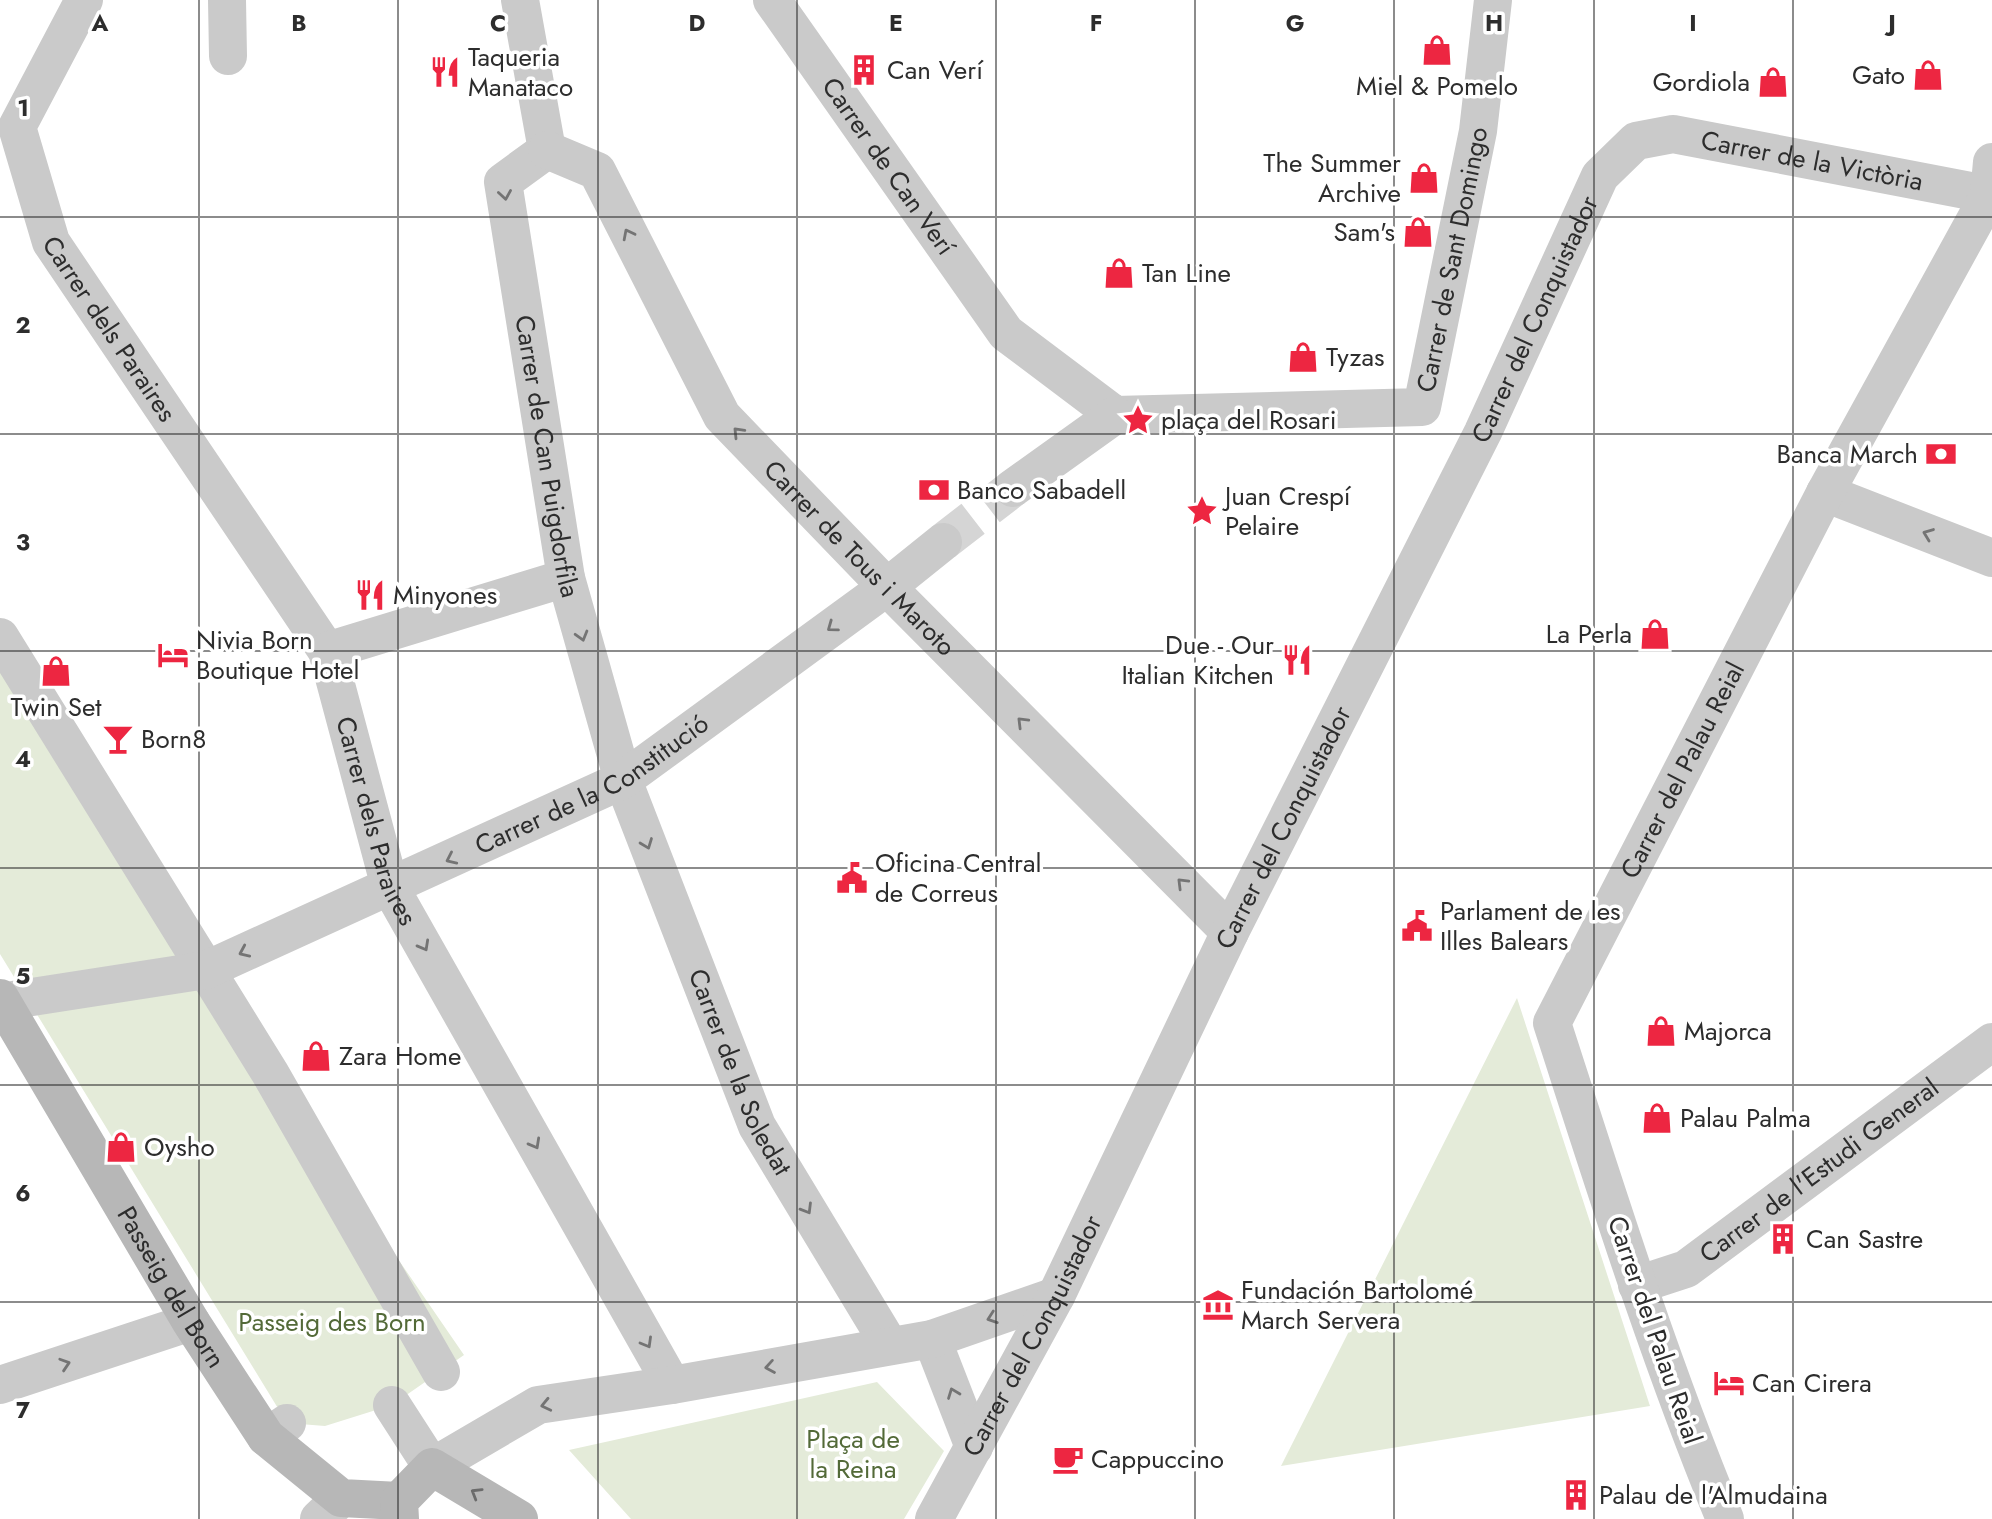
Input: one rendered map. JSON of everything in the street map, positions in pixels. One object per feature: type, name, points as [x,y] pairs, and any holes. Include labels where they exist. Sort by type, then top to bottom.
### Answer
[{"type":"street","name":"Carrer dels Paraires","points":[[84,0],[9,126],[51,242],[327,650],[390,887],[672,1385]]},
{"type":"street","points":[[227,0],[228,56]]},
{"type":"street","points":[[520,0],[547,150]]},
{"type":"street","name":"Carrer de Can Verí","points":[[772,0],[1006,332],[1115,415]]},
{"type":"street","name":"Carrer de Sant Domingo","points":[[1115,415],[1422,407],[1478,131],[1487,11]]},
{"type":"street","name":"Carrer de la Victòria","points":[[1636,141],[1673,134],[1991,184]]},
{"type":"street","name":"Carrer del Conquistador","points":[[934,1519],[1056,1296],[1230,932],[1483,432],[1600,176],[1636,141]]},
{"type":"street","name":"Carrer de Can Puigdorfila","points":[[547,150],[503,182],[566,578],[623,780]]},
{"type":"street","name":"Carrer de Tous i Maroto","points":[[547,150],[597,171],[722,416],[887,587],[1230,932]]},
{"type":"street","name":"Carrer del Palau Reial","points":[[1726,1519],[1690,1433],[1637,1285],[1552,1023],[1825,493],[1991,184]]},
{"type":"street","points":[[1013,488],[1115,415]]},
{"type":"street","points":[[1825,493],[1992,558]]},
{"type":"street","name":"Carrer de la Constitució","points":[[206,970],[623,780],[887,587],[943,542]]},
{"type":"street","points":[[327,650],[566,578]]},
{"type":"street","points":[[0,637],[270,1073],[441,1371]]},
{"type":"street","name":"Carrer de la Soledat","points":[[623,780],[757,1126],[890,1346]]},
{"type":"street","name":"Passeig del Born","points":[[206,970],[1,1001],[191,1322],[276,1430],[330,1509],[400,1510]]},
{"type":"street","name":"Carrer de l'Estudi General","points":[[1637,1285],[1686,1269],[1992,1042]]},
{"type":"street","points":[[400,1510],[432,1467],[538,1405],[672,1385],[932,1339],[1056,1296]]},
{"type":"street","points":[[0,1385],[191,1322]]},
{"type":"street","points":[[932,1339],[974,1447]]},
{"type":"street","points":[[392,1405],[432,1467],[519,1519]]},
{"type":"green space","name":"Passeig des Born","points":[[0,637],[270,1073],[464,1355],[392,1405],[325,1426],[287,1423],[0,954]]},
{"type":"green space","points":[[1517,998],[1650,1406],[1281,1466]]},
{"type":"green space","name":"Plaça de la Reina","points":[[877,1382],[944,1451],[904,1519],[631,1519],[569,1450]]},
{"type":"tunnel","points":[[943,542],[1013,488]]},
{"type":"place","name":"Miel & Pomelo","points":[[1437,50]]},
{"type":"place","name":"Can Verí","points":[[864,70]]},
{"type":"place","name":"Taqueria Manataco","points":[[445,72]]},
{"type":"place","name":"Gato","points":[[1928,75]]},
{"type":"place","name":"Gordiola","points":[[1773,82]]},
{"type":"place","name":"The Summer Archive","points":[[1424,178]]},
{"type":"place","name":"Sam's","points":[[1418,232]]},
{"type":"place","name":"Tan Line","points":[[1119,273]]},
{"type":"place","name":"Tyzas","points":[[1303,357]]},
{"type":"place","name":"plaça del Rosari","points":[[1138,420]]},
{"type":"place","name":"Banca March","points":[[1941,454]]},
{"type":"place","name":"Banco Sabadell","points":[[934,490]]},
{"type":"place","name":"Juan Crespí Pelaire","points":[[1202,511]]},
{"type":"place","name":"Minyones","points":[[370,595]]},
{"type":"place","name":"La Perla","points":[[1655,634]]},
{"type":"place","name":"Nivia Born Boutique Hotel","points":[[173,655]]},
{"type":"place","name":"Due - Our Italian Kitchen","points":[[1297,660]]},
{"type":"place","name":"Twin Set","points":[[56,671]]},
{"type":"place","name":"Born8","points":[[118,739]]},
{"type":"place","name":"Oficina Central de Correus","points":[[852,878]]},
{"type":"place","name":"Parlament de les Illes Balears","points":[[1417,926]]},
{"type":"place","name":"Majorca","points":[[1661,1031]]},
{"type":"place","name":"Zara Home","points":[[316,1056]]},
{"type":"place","name":"Palau Palma","points":[[1657,1118]]},
{"type":"place","name":"Oysho","points":[[121,1147]]},
{"type":"place","name":"Can Sastre","points":[[1783,1239]]},
{"type":"place","name":"Fundación Bartolomé March Servera","points":[[1218,1305]]},
{"type":"place","name":"Can Cirera","points":[[1729,1383]]},
{"type":"place","name":"Cappuccino","points":[[1068,1459]]},
{"type":"place","name":"Palau de l'Almudaina","points":[[1576,1495]]}]
